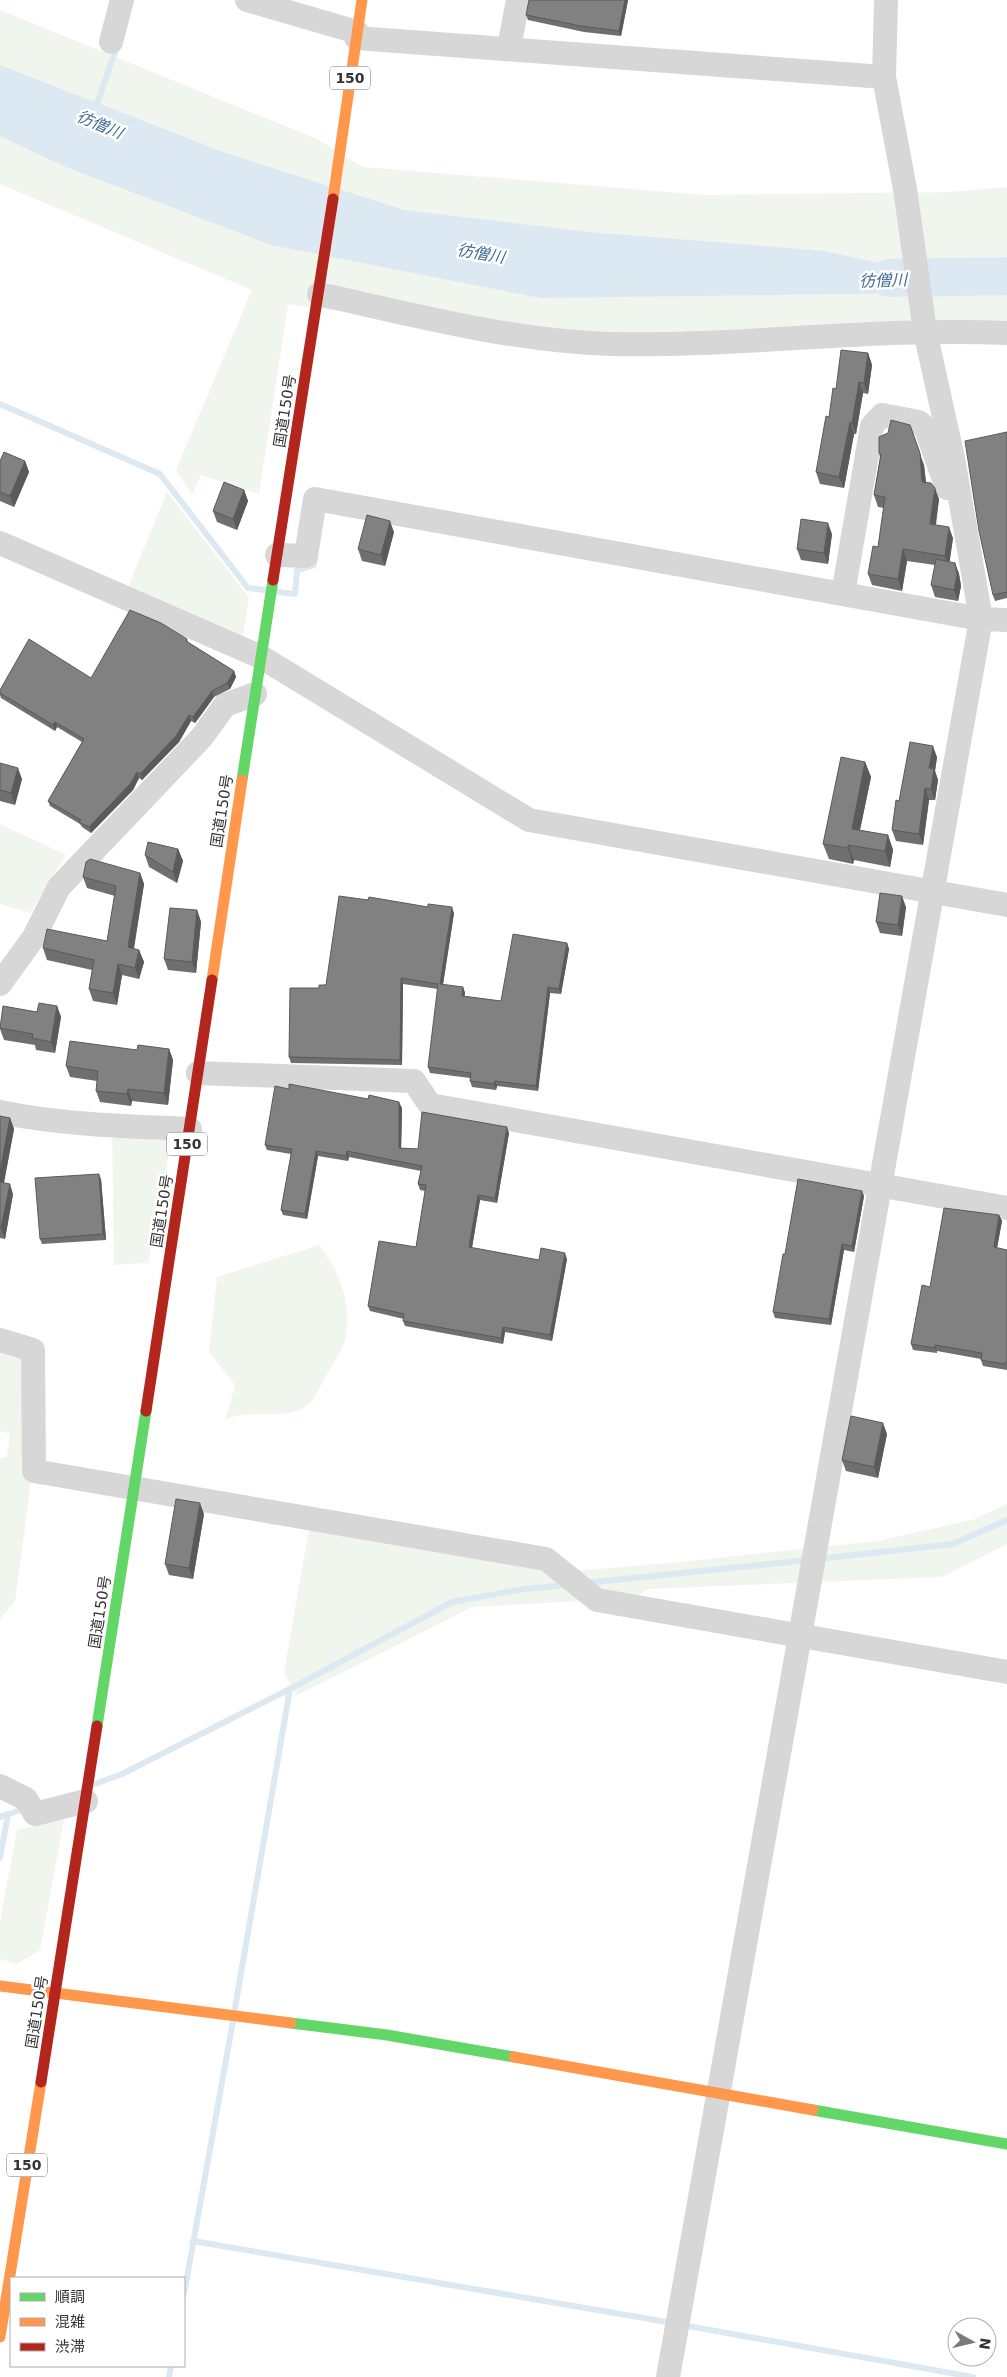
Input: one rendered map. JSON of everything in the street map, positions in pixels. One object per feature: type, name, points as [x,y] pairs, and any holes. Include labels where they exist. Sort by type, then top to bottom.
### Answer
[{"type":"main road","name":"国道150号","points":[[0,2338],[135,1488],[255,694],[319,294],[362,0]]},
{"type":"main road","points":[[0,1986],[387,2035],[1007,2144]]},
{"type":"street","points":[[111,42],[122,0]]},
{"type":"street","points":[[247,0],[356,35],[884,77]]},
{"type":"street","points":[[509,48],[518,0]]},
{"type":"street","points":[[668,2377],[879,1185],[933,892],[980,612],[953,458],[925,331],[905,189],[884,77],[886,0]]},
{"type":"street","points":[[319,294],[491,330],[549,339],[609,344],[672,343],[925,331],[1007,333]]},
{"type":"street","points":[[844,589],[872,426],[882,415],[919,422],[926,429],[954,506],[964,520]]},
{"type":"street","points":[[277,555],[306,556],[315,499],[980,612],[1007,620]]},
{"type":"street","points":[[0,542],[261,657],[529,820],[1007,905]]},
{"type":"street","points":[[0,984],[34,937],[59,888],[202,737],[225,705],[255,694]]},
{"type":"street","points":[[198,1073],[414,1081],[430,1105],[1007,1208]]},
{"type":"street","points":[[0,1112],[60,1122],[190,1129]]},
{"type":"street","points":[[0,1340],[33,1350],[34,1471],[546,1559],[597,1600],[1007,1672]]},
{"type":"street","points":[[0,1786],[26,1799],[35,1814],[86,1801]]},
{"type":"shaded area","points":[[0,10],[317,139],[363,167],[705,195],[950,192],[1007,187],[1007,329],[538,337],[286,304],[288,305],[259,494],[201,475],[192,494],[176,470],[252,290],[0,184]]},
{"type":"shaded area","points":[[167,492],[249,598],[241,648],[124,597]]},
{"type":"shaded area","points":[[0,824],[66,855],[30,913],[0,904]]},
{"type":"shaded area","points":[[112,1126],[174,1128],[148,1263],[114,1265]]},
{"type":"shaded area","points":[[319,1245],[339,1278],[346,1302],[347,1327],[345,1340],[338,1356],[307,1406],[285,1413],[245,1415],[225,1420],[235,1385],[209,1352],[217,1277]]},
{"type":"shaded area","points":[[0,1341],[33,1350],[34,1459],[15,1601],[0,1619],[0,1458],[7,1457],[10,1434],[0,1431]]},
{"type":"shaded area","points":[[1007,1504],[1007,1544],[942,1577],[648,1589],[635,1598],[472,1607],[296,1696],[284,1672],[311,1518],[575,1571],[878,1541],[975,1519]]},
{"type":"shaded area","points":[[64,1819],[40,1950],[17,1964],[0,1959],[0,1922],[17,1830]]},
{"type":"water","points":[[0,65],[223,152],[404,210],[589,232],[825,251],[1006,292],[540,298],[271,245],[63,166],[0,136]]},
{"type":"building","points":[[529,0],[625,0],[619,31],[581,26],[526,15]]},
{"type":"building","points":[[841,350],[868,353],[864,383],[859,382],[852,423],[850,422],[839,477],[816,472],[826,416],[829,417],[833,388],[836,389]]},
{"type":"building","points":[[891,420],[910,425],[920,453],[922,482],[931,483],[935,488],[930,524],[949,527],[945,556],[903,549],[898,579],[868,574],[873,546],[878,547],[885,497],[874,495],[881,454],[879,453],[879,437],[888,433]]},
{"type":"building","points":[[1007,432],[1007,592],[993,595],[979,531],[965,441]]},
{"type":"building","points":[[4,452],[25,461],[10,496],[0,492],[0,461]]},
{"type":"building","points":[[224,482],[244,490],[233,519],[213,511]]},
{"type":"building","points":[[367,515],[390,521],[381,555],[358,549]]},
{"type":"building","points":[[801,519],[828,523],[824,553],[797,549]]},
{"type":"building","points":[[936,559],[955,563],[957,575],[954,590],[931,585]]},
{"type":"building","points":[[130,610],[161,623],[234,671],[227,683],[212,691],[193,717],[189,715],[176,736],[140,774],[137,772],[130,784],[89,827],[79,822],[81,820],[48,801],[84,739],[55,722],[53,725],[0,693],[0,690],[29,639],[91,678]]},
{"type":"building","points":[[910,742],[933,746],[929,768],[934,769],[931,789],[925,788],[919,834],[892,830],[896,800],[899,801]]},
{"type":"building","points":[[841,757],[865,762],[852,829],[888,835],[885,851],[848,845],[848,848],[823,844]]},
{"type":"building","points":[[0,763],[18,768],[11,793],[0,790]]},
{"type":"building","points":[[148,842],[178,849],[173,872],[145,855]]},
{"type":"building","points":[[90,859],[140,873],[128,947],[139,950],[135,968],[118,964],[113,993],[89,989],[94,960],[43,948],[47,929],[107,941],[116,886],[83,877],[86,862]]},
{"type":"building","points":[[880,893],[902,896],[898,925],[876,922]]},
{"type":"building","points":[[339,896],[368,900],[369,897],[428,907],[428,904],[452,907],[440,984],[463,987],[462,996],[501,1001],[513,934],[567,943],[559,989],[548,987],[536,1086],[495,1081],[494,1084],[470,1081],[471,1073],[428,1067],[438,984],[401,978],[400,1060],[289,1057],[290,988],[319,988],[319,985],[326,985]]},
{"type":"building","points":[[170,908],[197,910],[192,962],[164,959]]},
{"type":"building","points":[[39,1003],[57,1006],[51,1042],[32,1038],[33,1034],[0,1028],[3,1006],[37,1012]]},
{"type":"building","points":[[70,1041],[137,1050],[138,1045],[169,1049],[164,1093],[128,1089],[127,1094],[96,1091],[98,1071],[66,1066]]},
{"type":"building","points":[[289,1084],[368,1099],[369,1095],[399,1102],[399,1148],[418,1149],[422,1112],[507,1127],[495,1198],[478,1195],[469,1247],[539,1260],[541,1248],[565,1253],[550,1335],[503,1327],[501,1338],[403,1321],[404,1314],[368,1306],[379,1241],[416,1247],[426,1185],[418,1184],[422,1166],[347,1151],[346,1156],[316,1151],[305,1214],[281,1210],[292,1149],[265,1145],[275,1086],[289,1089]]},
{"type":"building","points":[[0,1116],[10,1118],[0,1172]]},
{"type":"building","points":[[99,1174],[103,1234],[40,1239],[35,1178]]},
{"type":"building","points":[[798,1179],[862,1191],[852,1246],[842,1244],[829,1319],[773,1312]]},
{"type":"building","points":[[0,1182],[10,1184],[1,1228],[0,1228]]},
{"type":"building","points":[[944,1208],[999,1215],[994,1247],[1007,1250],[1007,1362],[1005,1364],[981,1360],[982,1353],[935,1345],[935,1348],[911,1344],[922,1285],[930,1287]]},
{"type":"building","points":[[851,1416],[883,1423],[874,1467],[842,1460]]},
{"type":"building","points":[[176,1499],[200,1503],[189,1568],[165,1564]]},
{"type":"waterway","points":[[95,110],[117,46]]},
{"type":"waterway","name":"彷僧川","points":[[889,278],[1007,276]]},
{"type":"waterway","points":[[0,404],[160,474],[248,588],[265,590]]},
{"type":"waterway","points":[[278,592],[295,594],[297,570],[314,565],[315,556]]},
{"type":"waterway","points":[[819,1559],[953,1544],[1007,1520]]},
{"type":"waterway","points":[[585,1583],[809,1560]]},
{"type":"waterway","points":[[95,1784],[122,1774],[290,1689],[452,1602],[524,1589],[568,1585]]},
{"type":"waterway","points":[[235,2008],[290,1689]]},
{"type":"waterway","points":[[0,1817],[27,1808]]},
{"type":"waterway","points":[[0,1858],[8,1814]]},
{"type":"waterway","points":[[185,2288],[233,2021]]},
{"type":"waterway","points":[[193,2241],[673,2323]]},
{"type":"waterway","points":[[682,2325],[973,2377]]},
{"type":"waterway","points":[[169,2377],[171,2367]]},
{"type":"traffic: fast","points":[[242,780],[273,580]]},
{"type":"traffic: fast","points":[[97,1726],[146,1411]]},
{"type":"traffic: fast","points":[[291,2023],[387,2035],[514,2057]]},
{"type":"traffic: fast","points":[[813,2110],[1007,2144]]},
{"type":"traffic: slow","points":[[333,199],[362,0]]},
{"type":"traffic: slow","points":[[212,980],[242,780]]},
{"type":"traffic: slow","points":[[0,1986],[291,2023]]},
{"type":"traffic: slow","points":[[514,2057],[813,2110]]},
{"type":"traffic: slow","points":[[0,2337],[41,2082]]},
{"type":"traffic: jam","points":[[273,580],[333,199]]},
{"type":"traffic: jam","points":[[146,1411],[212,980]]},
{"type":"traffic: jam","points":[[41,2082],[97,1726]]}]
